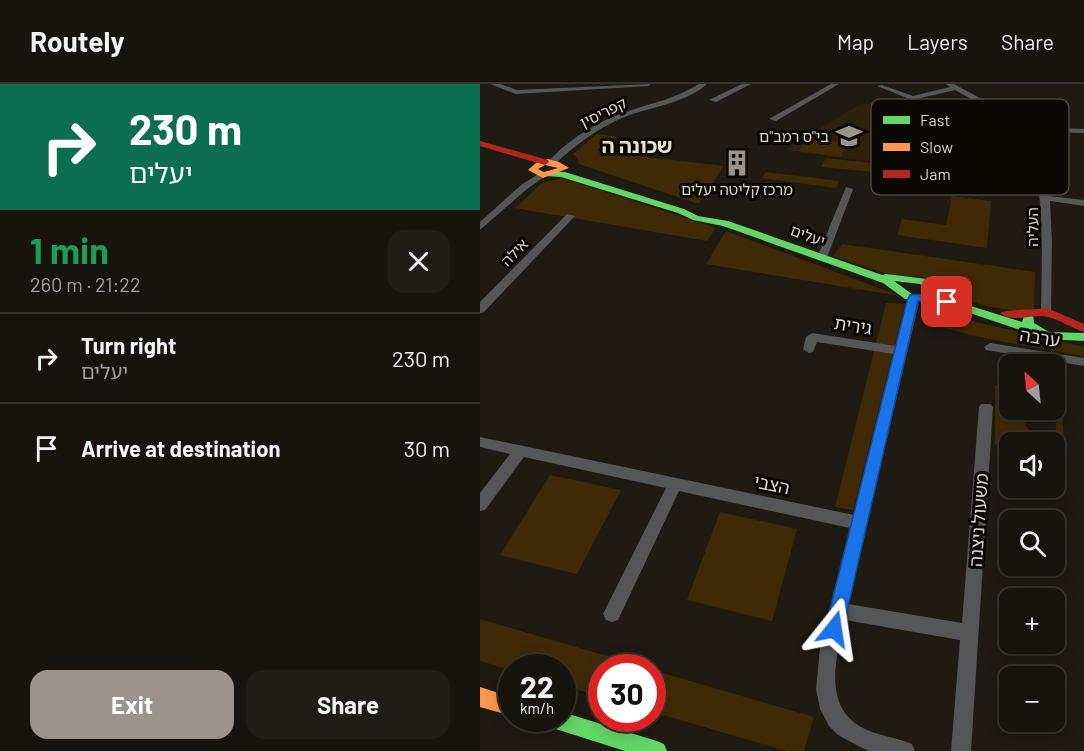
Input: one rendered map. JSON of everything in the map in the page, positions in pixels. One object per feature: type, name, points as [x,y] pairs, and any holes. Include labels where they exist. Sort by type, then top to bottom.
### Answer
[{"type":"main road","name":"יעלים","points":[[480,145],[523,156],[545,168]]},
{"type":"main road","name":"יעלים","points":[[480,145],[545,168],[728,221],[903,285]]},
{"type":"main road","points":[[523,156],[544,156],[568,147]]},
{"type":"main road","name":"יעלים","points":[[701,213],[903,285]]},
{"type":"main road","points":[[923,295],[929,284],[921,280],[903,285],[905,294],[923,295],[1030,322],[1045,336],[1084,337]]},
{"type":"main road","points":[[1030,322],[1047,312],[1084,328]]},
{"type":"main road","points":[[1061,336],[1068,329],[1065,321]]},
{"type":"main road","points":[[480,697],[498,703]]},
{"type":"main road","points":[[576,726],[657,751]]},
{"type":"street","points":[[493,84],[516,92],[648,84]]},
{"type":"street","name":"קפריסין","points":[[480,226],[568,147],[612,119],[677,97],[704,84]]},
{"type":"street","points":[[713,100],[748,84]]},
{"type":"street","points":[[773,119],[836,84]]},
{"type":"street","points":[[880,86],[912,98],[953,86],[978,99]]},
{"type":"street","points":[[1069,130],[1084,130]]},
{"type":"street","name":"יעלים","points":[[823,255],[849,189]]},
{"type":"street","name":"העליה","points":[[1046,195],[1047,312]]},
{"type":"street","points":[[1047,198],[1084,203]]},
{"type":"street","name":"אילה","points":[[480,309],[570,216]]},
{"type":"street","points":[[905,751],[861,740],[840,725],[829,709],[826,694],[830,648],[900,351],[923,295]]},
{"type":"street","name":"גירית","points":[[809,349],[812,337],[900,351]]},
{"type":"street","name":"ערבה","points":[[990,347],[1084,362]]},
{"type":"street","name":"משעול ניצנה","points":[[962,751],[986,408]]},
{"type":"street","name":"הצבי","points":[[480,442],[860,523]]},
{"type":"street","points":[[480,505],[520,451]]},
{"type":"street","points":[[612,614],[675,484]]},
{"type":"street","points":[[840,611],[970,633]]},
{"type":"shaded area","name":"בי\"ס רמב\"ם","points":[[860,104],[871,104],[871,162],[784,150]]},
{"type":"shaded area","points":[[597,134],[618,137],[609,143],[604,143],[597,151],[724,166],[699,203],[696,203],[579,164],[577,157],[573,154]]},
{"type":"shaded area","points":[[807,138],[847,143],[841,157],[799,151]]},
{"type":"shaded area","points":[[825,158],[871,163],[871,172],[821,167]]},
{"type":"shaded area","points":[[766,172],[839,181],[836,188],[762,178]]},
{"type":"shaded area","points":[[562,178],[716,228],[707,241],[515,208],[542,183]]},
{"type":"shaded area","points":[[952,196],[991,201],[987,248],[897,235],[902,219],[946,225]]},
{"type":"shaded area","points":[[726,231],[900,296],[706,264]]},
{"type":"shaded area","points":[[842,244],[1035,272],[1034,312],[976,303],[939,290],[923,277],[900,278],[833,256]]},
{"type":"shaded area","points":[[886,303],[905,304],[853,510],[835,507]]},
{"type":"shaded area","points":[[923,305],[976,322],[1084,347],[1084,356],[982,337],[922,321]]},
{"type":"shaded area","points":[[995,385],[999,386],[999,420],[1024,420],[1027,428],[1033,432],[999,432],[999,445],[995,444]]},
{"type":"shaded area","points":[[1052,420],[1062,420],[1064,432],[1054,432],[1056,431],[1056,423]]},
{"type":"shaded area","points":[[550,475],[621,490],[577,574],[500,555]]},
{"type":"shaded area","points":[[720,512],[797,529],[772,621],[687,600]]},
{"type":"shaded area","points":[[480,619],[600,654],[588,654],[588,693],[576,689],[576,654],[498,654],[498,666],[480,661]]},
{"type":"shaded area","points":[[666,674],[814,717],[804,751],[786,751],[666,716]]},
{"type":"traffic: fast","points":[[548,174],[562,174],[681,211],[696,218],[725,223],[887,281],[909,297],[947,302],[1030,328]]},
{"type":"traffic: fast","points":[[886,277],[923,281],[932,289],[952,298]]},
{"type":"traffic: fast","points":[[1029,316],[1028,324],[1040,333],[1084,337]]},
{"type":"traffic: fast","points":[[576,726],[657,751]]},
{"type":"traffic: slow","points":[[559,170],[543,175],[532,170],[544,162],[556,163],[565,168]]},
{"type":"traffic: slow","points":[[480,697],[498,703]]},
{"type":"traffic: jam","points":[[480,143],[545,162]]},
{"type":"traffic: jam","points":[[1006,313],[1030,315],[1047,312],[1084,328]]},
{"type":"place","name":"בי\"ס רמב\"ם","points":[[849,136]]},
{"type":"place","name":"מרכז קליטה יעלים","points":[[737,163]]},
{"type":"district","name":"שכונה ה","points":[[637,145]]},
{"type":"route","points":[[834,629],[912,301],[914,298],[924,298],[947,302]]}]
